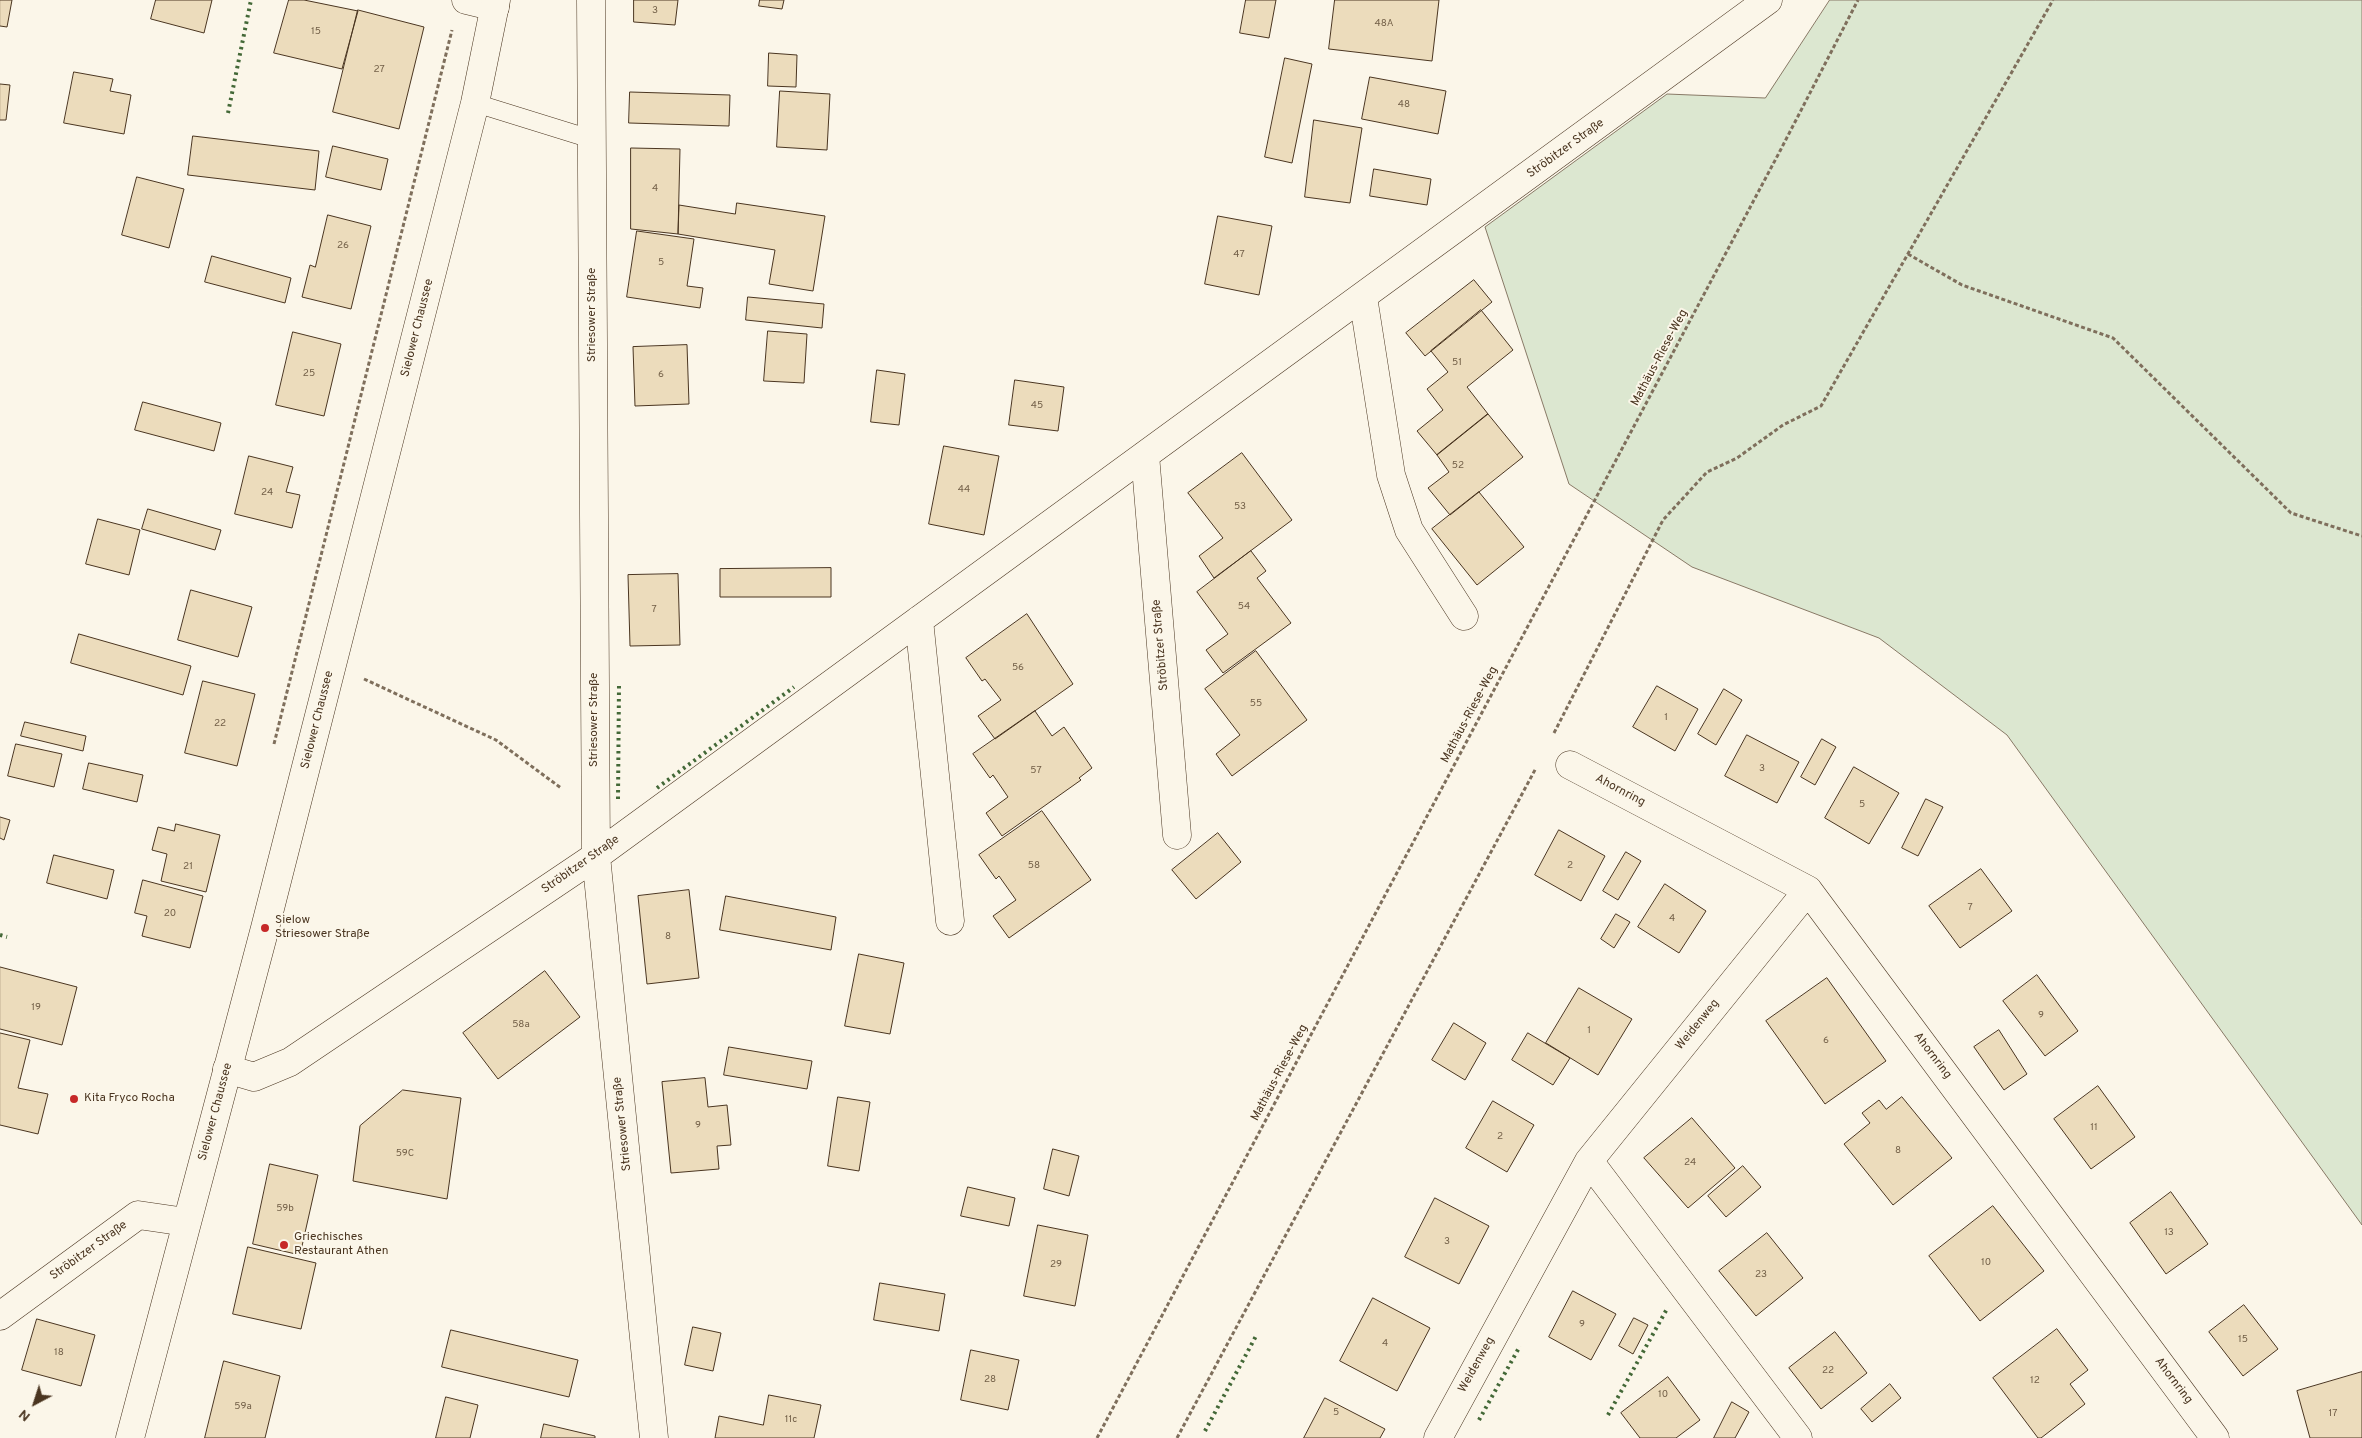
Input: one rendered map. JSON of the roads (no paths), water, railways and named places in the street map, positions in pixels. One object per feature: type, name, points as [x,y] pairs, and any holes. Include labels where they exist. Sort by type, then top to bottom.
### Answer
[{"type":"street","points":[[466,0],[496,3]]},
{"type":"street","name":"Striesower Straße","points":[[591,0],[596,856],[654,1438]]},
{"type":"street","name":"Ströbitzer Straße","points":[[227,1069],[254,1077],[290,1062],[596,856],[1768,0]]},
{"type":"street","name":"Sielower Chaussee","points":[[130,1438],[332,666],[475,103],[496,3]]},
{"type":"street","points":[[1363,296],[1391,475],[1409,530],[1464,616]]},
{"type":"street","name":"Ströbitzer Straße","points":[[1145,455],[1177,836]]},
{"type":"street","points":[[919,620],[950,921]]},
{"type":"street","name":"Ahornring","points":[[1570,764],[1808,890],[2215,1438]]},
{"type":"street","name":"Weidenweg","points":[[1438,1438],[1588,1161],[1808,890]]},
{"type":"street","points":[[1588,1161],[1798,1438]]},
{"type":"street","name":"Ströbitzer Straße","points":[[0,1316],[138,1215],[186,1222]]},
{"type":"lane","points":[[475,103],[592,139]]},
{"type":"place","name":"Sielow Striesower Straße","points":[[265,928]]},
{"type":"place","name":"Kita Fryco Rocha","points":[[74,1099]]},
{"type":"place","name":"Griechisches Restaurant Athen","points":[[284,1245]]}]
